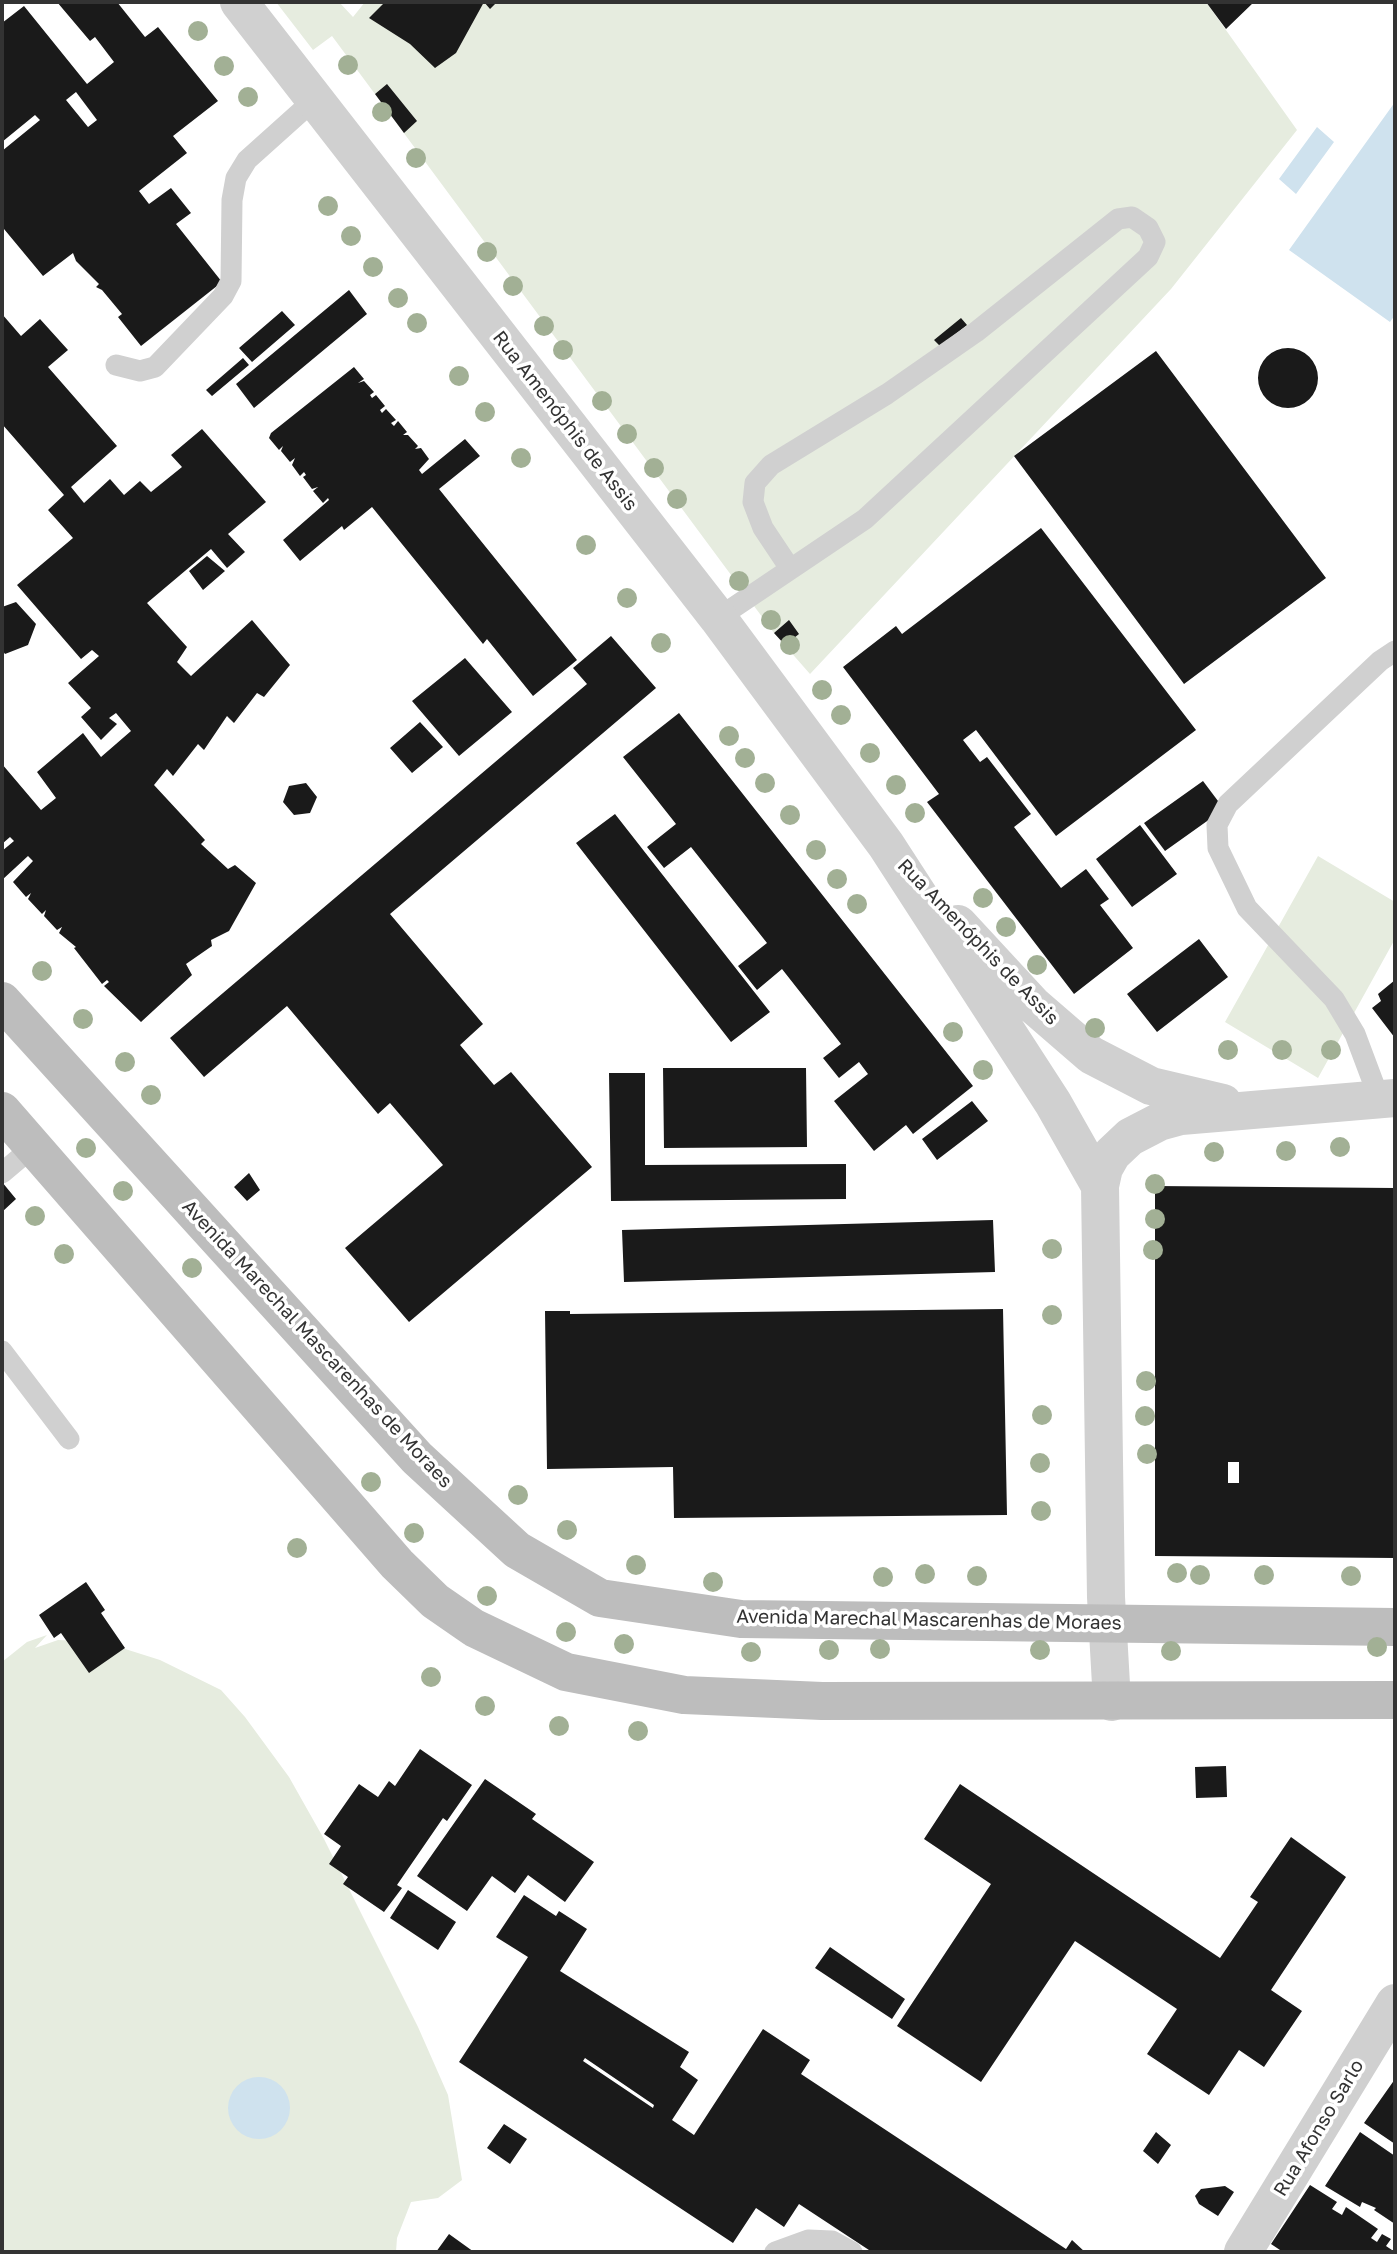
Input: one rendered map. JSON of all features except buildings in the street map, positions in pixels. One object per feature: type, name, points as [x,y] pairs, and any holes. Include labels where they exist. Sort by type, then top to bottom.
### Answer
[{"type":"main road","name":"Avenida Marechal Mascarenhas de Moraes","points":[[2,1001],[418,1458],[517,1550],[600,1598],[741,1619],[1395,1627]]},
{"type":"main road","points":[[2,1111],[397,1564],[435,1601],[474,1628],[566,1672],[684,1695],[822,1701],[1395,1700]]},
{"type":"street","name":"Rua Amenóphis de Assis","points":[[239,2],[718,618],[886,845],[1058,1113],[1100,1186]]},
{"type":"street","name":"Rua Amenóphis de Assis","points":[[886,845],[1032,1004],[1091,1055],[1151,1086],[1249,1109]]},
{"type":"street","points":[[1249,1109],[1387,1098]]},
{"type":"street","name":"Rua Amenóphis de Assis","points":[[1112,1702],[1108,1622],[1100,1186],[1104,1168],[1112,1154],[1146,1128],[1181,1116],[1249,1109]]},
{"type":"street","name":"Rua Afonso Sarlo","points":[[1243,2252],[1395,2003]]},
{"type":"lane","points":[[116,365],[140,371],[155,367],[223,296],[231,281],[232,200],[236,178],[247,160],[315,99]]},
{"type":"lane","points":[[718,618],[789,567],[865,519],[1149,257],[1155,242],[1148,228],[1132,217],[1118,219],[976,332],[887,394],[771,465],[755,483],[753,502],[763,528],[789,567]]},
{"type":"lane","points":[[1387,1098],[1334,999],[1247,908],[1218,848],[1217,825],[1228,804],[1380,661],[1395,651]]},
{"type":"lane","points":[[2,1173],[34,1146]]},
{"type":"lane","points":[[2,1352],[69,1439]]},
{"type":"lane","points":[[775,2252],[808,2240],[832,2241],[852,2252]]},
{"type":"shaded area","points":[[276,2],[339,2],[353,17],[365,2],[1206,2],[1297,130],[1171,289],[810,674],[774,633],[332,36],[313,50]]},
{"type":"shaded area","points":[[1318,856],[1395,902],[1395,939],[1318,1078],[1225,1022]]},
{"type":"shaded area","points":[[47,1635],[35,1648],[58,1640],[103,1642],[160,1660],[221,1690],[245,1717],[289,1777],[324,1839],[418,2027],[448,2095],[462,2180],[438,2198],[411,2202],[397,2238],[396,2252],[2,2252],[2,1662],[27,1642]]},
{"type":"water","points":[[1395,102],[1395,315],[1390,322],[1289,250]]},
{"type":"water","points":[[1317,127],[1334,142],[1296,194],[1279,179]]},
{"type":"water","points":[[259,2077],[281,2086],[290,2108],[281,2130],[259,2139],[237,2130],[228,2108],[237,2086]]}]
